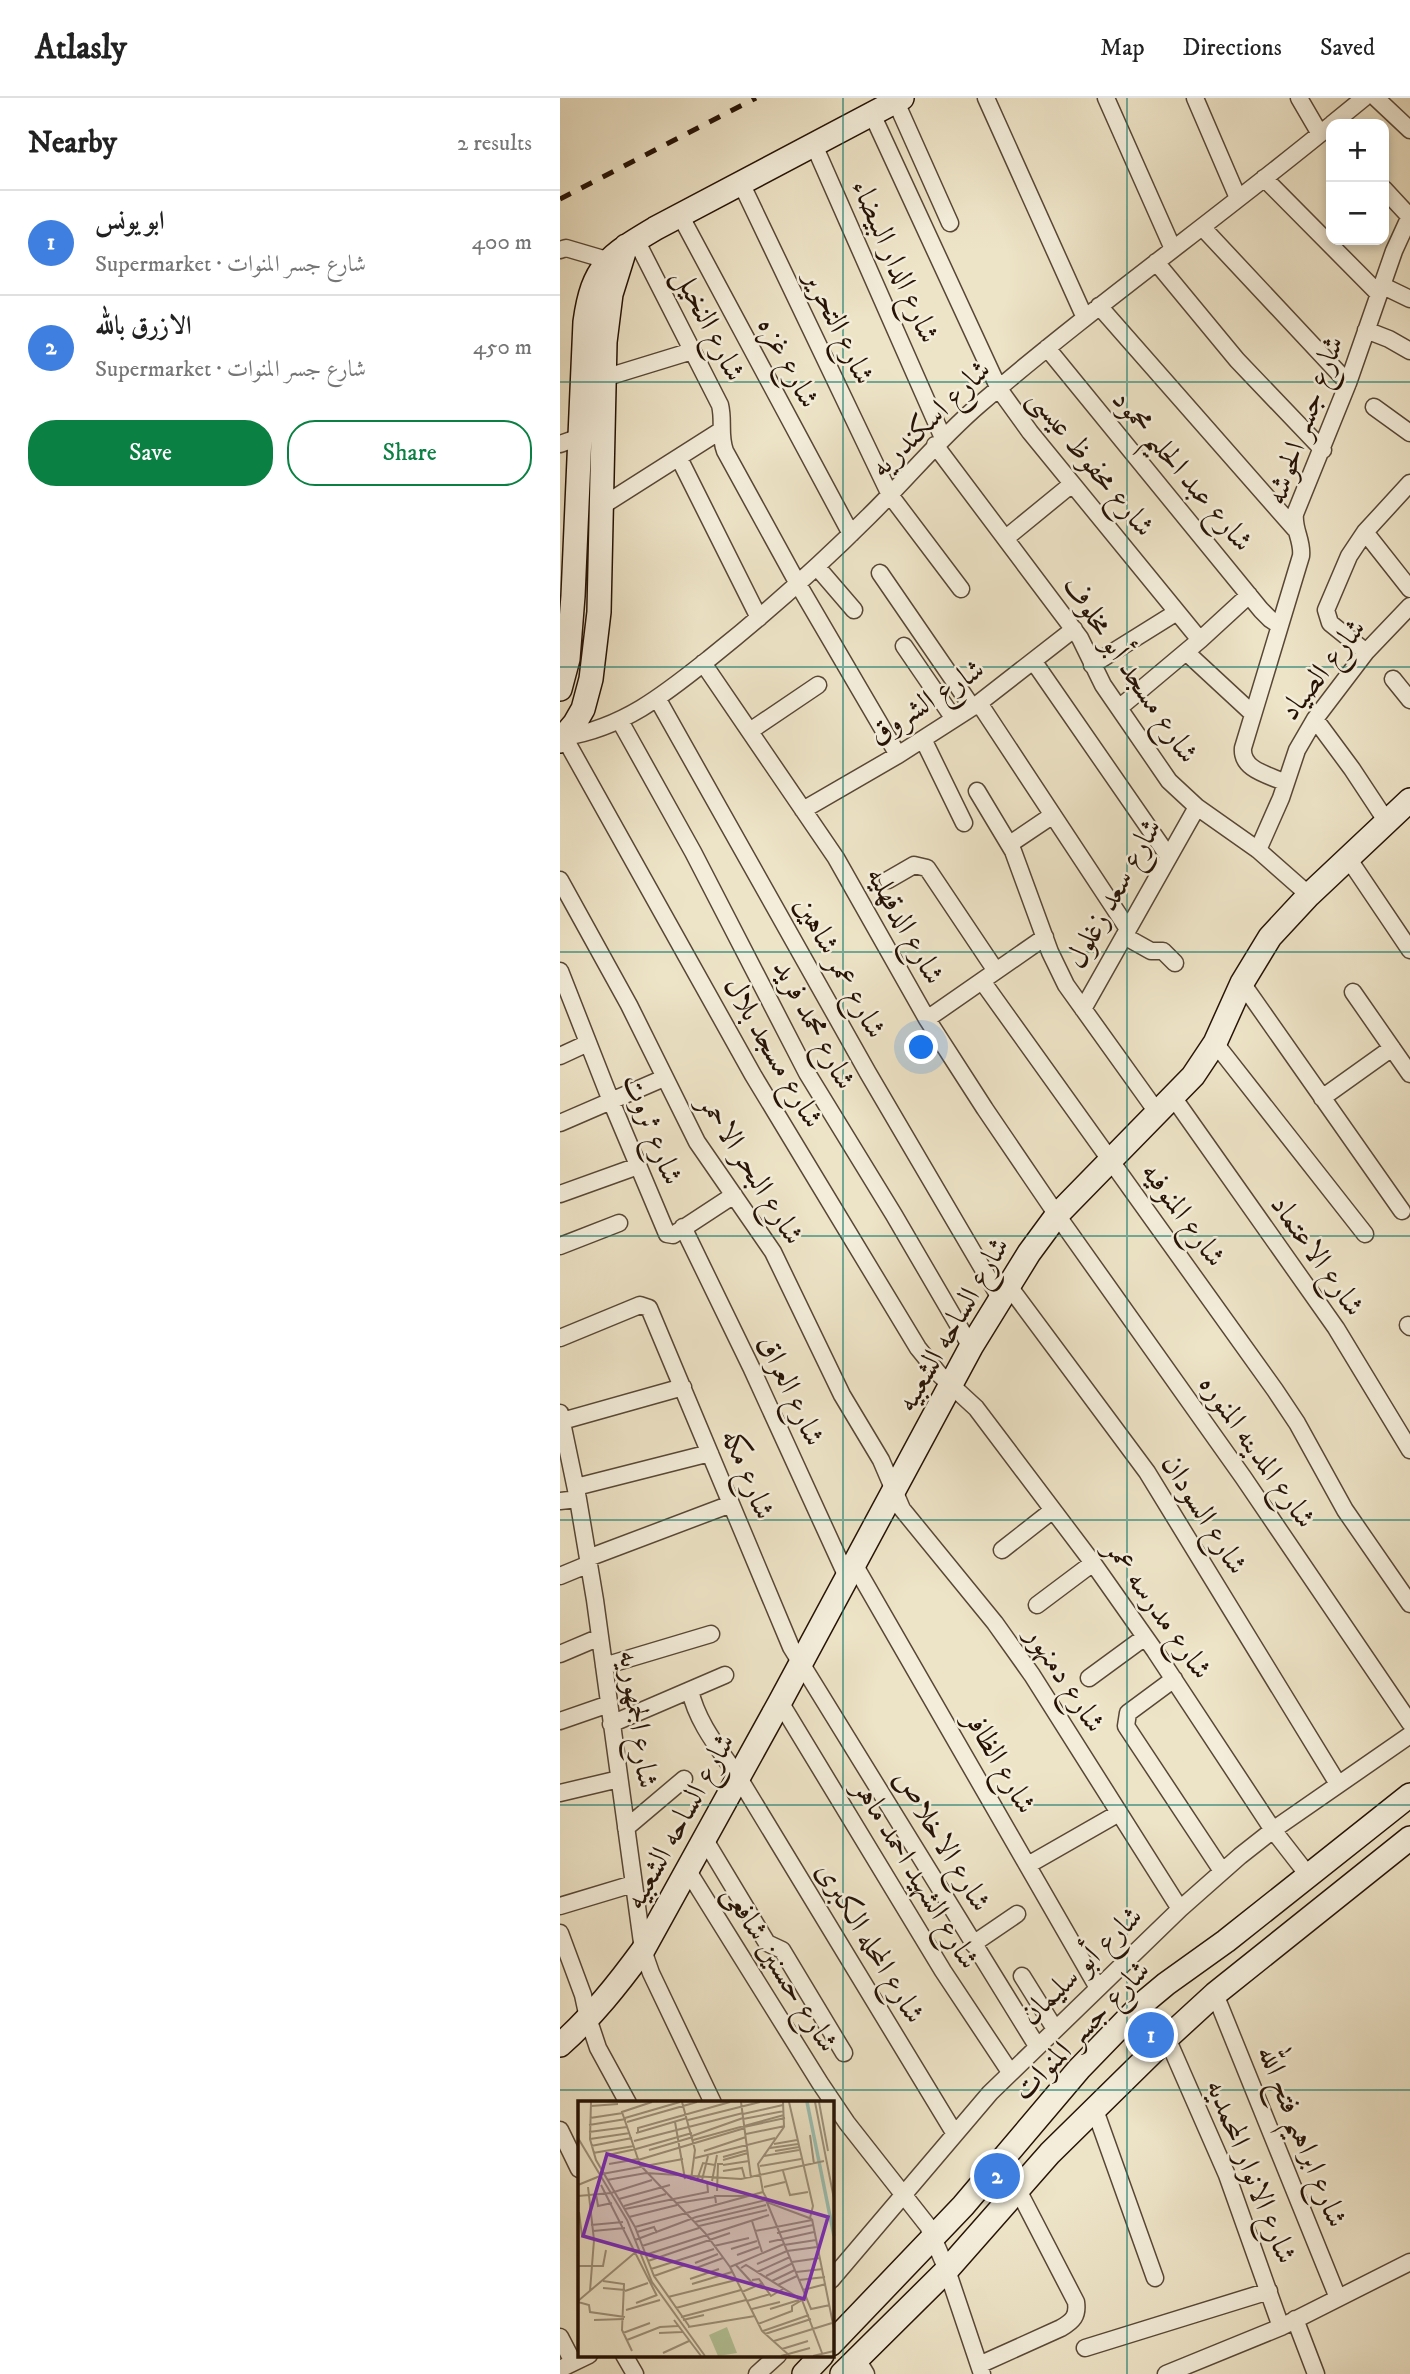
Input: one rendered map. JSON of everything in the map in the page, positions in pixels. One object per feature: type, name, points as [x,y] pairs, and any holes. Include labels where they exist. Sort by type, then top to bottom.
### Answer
[{"type":"street","points":[[986,98],[1084,318]]},
{"type":"street","points":[[1106,98],[1173,249]]},
{"type":"street","points":[[1195,98],[1238,198]]},
{"type":"street","points":[[1299,98],[1326,127]]},
{"type":"street","name":"شارع اسكندريه","points":[[1340,119],[1364,98]]},
{"type":"street","points":[[1376,98],[1410,130]]},
{"type":"street","points":[[560,688],[568,659],[572,608],[570,441],[588,305],[594,280],[623,252],[680,215],[899,100],[950,223]]},
{"type":"street","name":"شارع محفوظ عيسى","points":[[872,114],[999,388],[1030,432],[1200,640]]},
{"type":"street","name":"شارع اسكندريه","points":[[562,739],[620,722],[703,663],[817,567],[939,442],[999,388],[1099,306],[1326,131]]},
{"type":"street","name":"شارع الدار البيضاء","points":[[814,145],[939,442]]},
{"type":"street","points":[[1264,178],[1380,289],[1410,299]]},
{"type":"street","name":"شارع التحرير","points":[[741,183],[890,495],[961,589]]},
{"type":"street","points":[[1389,194],[1410,217]]},
{"type":"street","name":"شارع غزه","points":[[680,215],[851,534]]},
{"type":"street","name":"شارع جسر الحوشه","points":[[1286,783],[1248,765],[1243,748],[1301,556],[1301,541],[1294,521],[1299,504],[1410,217]]},
{"type":"street","points":[[1202,227],[1348,383]]},
{"type":"street","points":[[560,250],[566,248],[623,252]]},
{"type":"street","points":[[562,739],[583,709],[591,679],[599,612],[604,378],[608,316],[623,252]]},
{"type":"street","name":"شارع النخيل","points":[[623,252],[692,351],[719,405],[724,451],[898,755]]},
{"type":"street","points":[[1156,262],[1237,360],[1322,450]]},
{"type":"street","points":[[1099,306],[1295,529]]},
{"type":"street","points":[[1366,330],[1410,351]]},
{"type":"street","name":"شارع عبد الحليم محمود","points":[[1047,348],[1269,619],[1279,625]]},
{"type":"street","points":[[604,378],[692,351]]},
{"type":"street","points":[[1374,407],[1410,433]]},
{"type":"street","points":[[602,506],[720,431]]},
{"type":"street","name":"شارع مسجد أبو مخلوف","points":[[939,442],[1074,629],[1092,665],[1119,708],[1175,788],[1258,850],[1308,895]]},
{"type":"street","points":[[679,458],[759,618]]},
{"type":"street","points":[[1366,652],[1333,626],[1326,615],[1349,556],[1365,531],[1410,483]]},
{"type":"street","points":[[1006,538],[1072,484]]},
{"type":"street","points":[[1365,531],[1410,588]]},
{"type":"street","points":[[817,567],[854,610]]},
{"type":"street","points":[[880,573],[1053,815],[1126,932],[1151,951],[1163,951],[1175,963]]},
{"type":"street","points":[[1119,708],[1249,595]]},
{"type":"street","name":"شارع الصياد","points":[[1258,850],[1297,750],[1315,719],[1366,652],[1410,606]]},
{"type":"street","points":[[1092,665],[1177,612]]},
{"type":"street","name":"شارع الشروق","points":[[803,810],[898,755],[976,705],[1074,629]]},
{"type":"street","points":[[904,646],[954,719]]},
{"type":"street","points":[[1186,652],[1253,714]]},
{"type":"street","points":[[1034,662],[1169,857]]},
{"type":"street","name":"شارع الدقهليه","points":[[703,663],[848,877],[927,1019],[1057,1214]]},
{"type":"street","points":[[1393,679],[1410,701]]},
{"type":"street","points":[[750,731],[818,685]]},
{"type":"street","name":"شارع عمر شاهين","points":[[657,698],[868,1073],[1004,1291]]},
{"type":"street","points":[[1315,719],[1387,822]]},
{"type":"street","name":"شارع محمد فريد","points":[[620,722],[693,852],[807,1073],[971,1348]]},
{"type":"street","name":"شارع مسجد بلال","points":[[562,739],[775,1110],[918,1348],[951,1385]]},
{"type":"street","points":[[923,739],[964,823]]},
{"type":"street","name":"شارع الاعتماد","points":[[977,791],[998,829],[1010,844],[1062,976],[1083,1009],[1165,1104],[1336,1328],[1410,1450]]},
{"type":"street","name":"شارع الساحه الشعبيه","points":[[643,1950],[1004,1291],[1057,1214],[1197,1070],[1215,1043],[1242,983],[1266,941],[1308,895],[1410,800]]},
{"type":"street","name":"شارع سعد زغلول","points":[[1083,1009],[1197,807]]},
{"type":"street","points":[[1010,844],[1053,815]]},
{"type":"street","points":[[1348,858],[1410,950]]},
{"type":"street","name":"شارع المنوفيه","points":[[888,880],[914,864],[926,868],[989,976],[1110,1159],[1287,1406],[1360,1535],[1410,1604]]},
{"type":"street","name":"شارع البحر الاحمر","points":[[560,880],[564,898],[629,1005],[697,1142],[773,1252],[842,1395],[881,1460],[894,1489]]},
{"type":"street","points":[[927,1019],[1045,937]]},
{"type":"street","name":"شارع ثروت","points":[[560,971],[667,1234],[673,1235],[734,1195]]},
{"type":"street","points":[[1242,983],[1402,1212]]},
{"type":"street","points":[[1353,992],[1410,1074]]},
{"type":"street","points":[[560,1056],[588,1043]]},
{"type":"street","points":[[1215,1043],[1365,1234]]},
{"type":"street","points":[[1322,1098],[1392,1048]]},
{"type":"street","points":[[560,1123],[664,1078]]},
{"type":"street","points":[[560,1194],[638,1166]]},
{"type":"street","name":"شارع المدينه المنوره","points":[[1057,1214],[1243,1477],[1410,1723]]},
{"type":"street","points":[[560,1246],[619,1223]]},
{"type":"street","name":"شارع العراق","points":[[683,1227],[850,1571]]},
{"type":"street","name":"شارع السودان","points":[[1004,1291],[1146,1472],[1338,1784]]},
{"type":"street","name":"شارع مكه","points":[[560,1338],[640,1305],[651,1310],[775,1613],[801,1664]]},
{"type":"street","name":"شارع مدرسه عمر","points":[[951,1385],[976,1408],[1093,1563],[1174,1679],[1273,1830],[1308,1875]]},
{"type":"street","points":[[561,1417],[683,1387]]},
{"type":"street","name":"شارع الجمهوريه","points":[[561,1417],[564,1444],[577,1493],[589,1561],[643,1950],[650,1973],[712,2101]]},
{"type":"street","points":[[560,1501],[577,1493],[710,1453]]},
{"type":"street","name":"شارع دمنهور","points":[[894,1489],[908,1517],[972,1593],[1032,1675],[1180,1909]]},
{"type":"street","points":[[560,1576],[589,1561],[731,1504]]},
{"type":"street","points":[[1002,1550],[1053,1510]]},
{"type":"street","points":[[1037,1605],[1093,1563]]},
{"type":"street","name":"شارع الظافر","points":[[850,1571],[1028,1865],[1098,1988]]},
{"type":"street","points":[[604,1666],[711,1634]]},
{"type":"street","points":[[560,1654],[600,1637]]},
{"type":"street","points":[[1089,1678],[1145,1637]]},
{"type":"street","name":"شارع الاخلاص","points":[[801,1664],[1037,2046]]},
{"type":"street","points":[[611,1724],[725,1675]]},
{"type":"street","points":[[1174,1679],[1128,1713],[1126,1726],[1222,1871]]},
{"type":"street","name":"شارع المحله الكبرى","points":[[690,1690],[704,1724],[955,2134]]},
{"type":"street","name":"شارع الشهيد احمد ماهر","points":[[780,1702],[943,1970],[1010,2073]]},
{"type":"street","points":[[560,1721],[609,1704]]},
{"type":"street","name":"شارع أبو سليمان","points":[[833,2278],[1010,2073],[1180,1909],[1273,1830],[1410,1735]]},
{"type":"street","points":[[560,1793],[619,1779]]},
{"type":"street","points":[[626,1828],[684,1779]]},
{"type":"street","name":"شارع جسر المنوات","points":[[833,2342],[934,2237],[1079,2069],[1142,2004],[1410,1795]]},
{"type":"street","points":[[1389,1810],[1410,1824]]},
{"type":"street","points":[[1028,1865],[1119,1813]]},
{"type":"street","points":[[833,2350],[854,2368],[947,2270],[1050,2153],[1167,2038],[1215,1994],[1410,1838]]},
{"type":"street","points":[[705,1840],[766,1943],[782,1950],[844,2053]]},
{"type":"street","name":"شارع حسنين شافعى","points":[[688,1871],[832,2101]]},
{"type":"street","points":[[560,1906],[633,1884]]},
{"type":"street","points":[[973,1944],[1017,1914]]},
{"type":"street","points":[[560,1933],[583,1995],[598,2048],[627,2101]]},
{"type":"street","points":[[1226,1941],[1246,1970]]},
{"type":"street","points":[[560,2045],[588,2018],[643,1950]]},
{"type":"street","points":[[1022,1976],[1055,2029]]},
{"type":"street","name":"شارع ابراهيم فتح الله","points":[[1215,1994],[1338,2298]]},
{"type":"street","name":"شارع الانوار المحمديه","points":[[1167,2038],[1227,2175],[1269,2291],[1316,2374]]},
{"type":"street","name":"شارع حسنين شافعى","points":[[833,2102],[904,2194]]},
{"type":"street","points":[[1095,2110],[1155,2278]]},
{"type":"street","points":[[560,2130],[578,2167]]},
{"type":"street","points":[[904,2194],[934,2237],[980,2370],[1061,2328],[1071,2322],[1077,2313],[1076,2302],[1018,2190]]},
{"type":"street","points":[[1166,2374],[1288,2323],[1410,2262]]},
{"type":"street","points":[[1085,2348],[1269,2291]]},
{"type":"street","points":[[560,2337],[567,2365],[587,2356]]},
{"type":"street","points":[[625,2356],[635,2374]]},
{"type":"street","name":"شارع جسر المنوات","points":[[803,2374],[820,2356]]},
{"type":"street","points":[[757,2374],[771,2358]]},
{"type":"railway","points":[[560,199],[756,98]]},
{"type":"place","name":"ابو يونس","points":[[1151,2035]]},
{"type":"place","name":"الازرق بالله","points":[[997,2176]]}]
